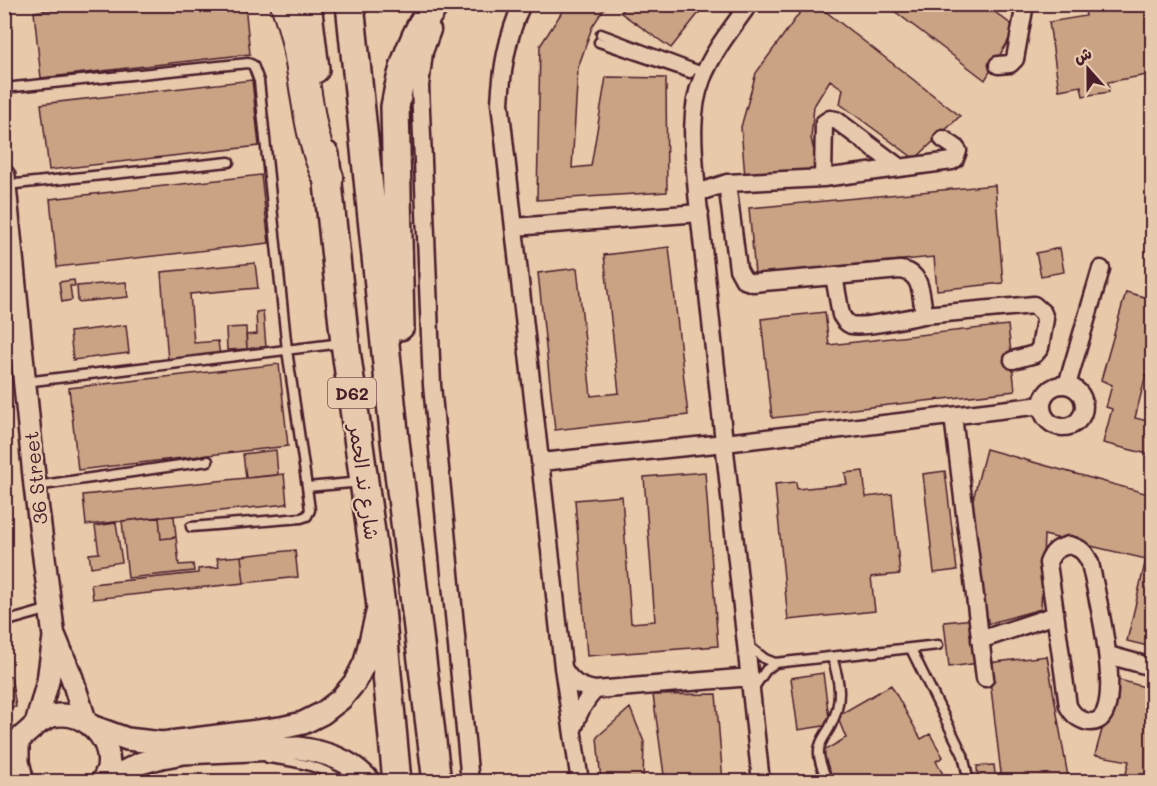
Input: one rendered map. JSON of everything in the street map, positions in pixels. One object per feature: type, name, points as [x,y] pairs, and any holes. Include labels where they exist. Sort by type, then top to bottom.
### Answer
[{"type":"highway","points":[[286,4],[295,26],[314,139],[328,177]]},
{"type":"main road","name":"شارع ند الحمر","points":[[307,4],[345,343],[380,598],[397,782]]},
{"type":"main road","name":"شارع ند الحمر","points":[[350,4],[395,441],[437,782]]},
{"type":"main road","points":[[395,441],[402,362],[395,107],[399,78],[409,53],[435,4]]},
{"type":"street","points":[[444,4],[426,44],[420,86],[432,385],[471,782]]},
{"type":"street","points":[[522,4],[509,37],[501,70],[500,103],[563,667],[574,728],[580,782]]},
{"type":"street","points":[[750,4],[720,46],[704,75],[696,105],[693,132],[697,194],[761,782]]},
{"type":"street","points":[[998,65],[1010,64],[1015,59],[1026,5]]},
{"type":"street","points":[[823,178],[824,123],[830,119],[836,120],[900,168]]},
{"type":"street","points":[[697,194],[728,183],[823,178],[951,161],[955,159],[958,151],[943,139]]},
{"type":"street","name":"36 Street","points":[[5,181],[35,486],[54,637],[48,681],[36,724]]},
{"type":"street","points":[[728,183],[738,269],[741,277],[748,282],[900,270],[911,272],[918,280],[924,315]]},
{"type":"street","points":[[514,227],[700,213]]},
{"type":"street","points":[[1067,386],[1101,269]]},
{"type":"street","points":[[834,276],[841,315],[848,324],[859,325],[924,315],[1034,305],[1043,313],[1045,319],[1040,348],[1035,354],[1013,360]]},
{"type":"street","points":[[1067,386],[1079,393],[1084,406],[1082,414],[1073,424],[1059,426],[1052,424],[1047,419],[1042,405],[1044,398],[1053,387],[1067,386]]},
{"type":"street","points":[[541,462],[725,443],[1042,405]]},
{"type":"street","points":[[953,416],[985,678]]},
{"type":"street","points":[[1069,545],[1086,554],[1090,563],[1108,655],[1109,693],[1104,716],[1098,722],[1080,720],[1068,706],[1048,563],[1052,554],[1059,548],[1069,545]]},
{"type":"street","points":[[23,782],[18,762],[11,748],[36,724],[51,716],[68,715],[127,739],[162,743],[303,723],[323,713],[341,699],[355,682],[365,662],[380,598]]},
{"type":"street","points":[[980,640],[1055,615]]},
{"type":"street","name":"36 Street","points":[[54,637],[89,724],[103,739],[108,753],[108,768],[103,782]]},
{"type":"street","points":[[1108,655],[1152,667]]},
{"type":"street","points":[[563,667],[570,679],[581,687],[595,690],[751,683]]},
{"type":"street","points":[[574,728],[585,701],[595,690]]},
{"type":"street","points":[[103,782],[141,764],[184,753],[298,748],[317,750],[334,756],[351,765],[370,782]]},
{"type":"lane","points":[[600,38],[704,75]]},
{"type":"lane","points":[[4,88],[248,63],[253,65],[259,81],[288,350],[310,510],[307,516],[191,527]]},
{"type":"lane","points":[[5,181],[229,162]]},
{"type":"lane","points":[[25,382],[345,343]]},
{"type":"lane","points":[[35,486],[208,461]]},
{"type":"lane","points":[[307,487],[365,482]]},
{"type":"lane","points":[[4,622],[51,608]]},
{"type":"lane","points":[[751,683],[776,663],[938,645]]},
{"type":"lane","points":[[747,646],[776,663]]},
{"type":"lane","points":[[911,649],[963,755],[969,782]]},
{"type":"lane","points":[[828,782],[819,759],[819,750],[822,740],[834,721],[840,693],[840,679],[832,657]]},
{"type":"lane","points":[[223,752],[309,764],[328,771],[344,782]]},
{"type":"building","points":[[98,4],[245,4],[250,54],[41,78],[34,12]]},
{"type":"building","points":[[567,4],[607,4],[592,27],[578,68],[572,168],[591,166],[606,77],[666,78],[667,192],[537,200],[540,46]]},
{"type":"building","points":[[627,4],[706,4],[671,48],[621,13]]},
{"type":"building","points":[[806,4],[816,4],[960,116],[915,159],[840,104],[843,89],[830,80],[814,106],[811,138],[818,169],[745,177],[741,127],[756,73]]},
{"type":"building","points":[[885,4],[984,4],[1016,28],[985,80]]},
{"type":"building","points":[[1084,4],[1152,4],[1152,14],[1149,15],[1152,35],[1152,74],[1108,82],[1109,92],[1083,96],[1081,86],[1059,90],[1049,22],[1086,16]]},
{"type":"building","points":[[252,80],[259,146],[49,170],[41,104]]},
{"type":"building","points":[[261,175],[269,243],[57,267],[50,199]]},
{"type":"building","points":[[995,185],[1003,283],[937,290],[934,257],[755,274],[749,208]]},
{"type":"building","points":[[669,247],[688,415],[555,430],[538,273],[577,268],[591,396],[619,393],[604,255]]},
{"type":"building","points":[[1060,248],[1064,272],[1041,276],[1036,253]]},
{"type":"building","points":[[255,263],[258,288],[190,294],[194,343],[218,341],[220,357],[168,361],[161,272]]},
{"type":"building","points":[[74,280],[75,286],[70,286],[72,300],[62,302],[59,282]]},
{"type":"building","points":[[126,282],[128,297],[78,302],[77,286]]},
{"type":"building","points":[[1126,292],[1152,299],[1152,351],[1135,418],[1152,422],[1152,438],[1148,454],[1103,443],[1112,409],[1106,407],[1112,385],[1101,380]]},
{"type":"building","points":[[263,311],[266,347],[247,349],[246,335],[257,334],[256,312]]},
{"type":"building","points":[[825,312],[829,345],[1008,325],[1015,391],[772,418],[761,319]]},
{"type":"building","points":[[126,325],[129,353],[73,360],[70,332]]},
{"type":"building","points":[[246,327],[247,349],[227,350],[226,328]]},
{"type":"building","points":[[279,364],[288,446],[78,470],[69,388]]},
{"type":"building","points":[[986,449],[1152,495],[1152,647],[1127,641],[1146,559],[1044,535],[1041,609],[987,624],[970,511]]},
{"type":"building","points":[[276,450],[278,475],[246,478],[243,454]]},
{"type":"building","points":[[863,471],[866,497],[892,494],[900,574],[871,577],[875,611],[788,620],[775,484],[796,482],[797,489],[847,484],[845,473]]},
{"type":"building","points":[[945,471],[957,570],[934,573],[923,474]]},
{"type":"building","points":[[705,472],[718,646],[587,656],[575,500],[622,496],[631,623],[655,621],[644,477]]},
{"type":"building","points":[[284,474],[287,504],[86,525],[83,495]]},
{"type":"building","points":[[174,516],[176,537],[161,539],[159,517]]},
{"type":"building","points":[[159,517],[161,539],[176,537],[179,565],[193,564],[194,571],[128,578],[122,521]]},
{"type":"building","points":[[116,523],[122,562],[91,567],[89,554],[99,553],[95,526]]},
{"type":"building","points":[[295,550],[298,577],[244,583],[241,556]]},
{"type":"building","points":[[241,556],[244,583],[93,599],[91,584],[198,573],[198,569],[219,567],[217,558]]},
{"type":"building","points":[[974,619],[979,663],[949,667],[944,622]]},
{"type":"building","points":[[1047,656],[1068,777],[1083,775],[1084,782],[1002,782],[988,663]]},
{"type":"building","points":[[823,673],[830,725],[798,730],[791,678]]},
{"type":"building","points":[[11,676],[16,707],[4,709],[4,678]]},
{"type":"building","points":[[1116,679],[1152,689],[1152,782],[1124,782],[1129,761],[1095,755]]},
{"type":"building","points":[[891,685],[921,739],[930,734],[943,757],[936,761],[947,782],[836,782],[820,753],[846,738],[837,716]]},
{"type":"building","points":[[716,694],[723,782],[665,782],[653,695]]},
{"type":"building","points":[[630,708],[644,742],[643,782],[601,782],[597,737]]},
{"type":"building","points":[[994,765],[996,782],[978,782],[977,766]]}]
